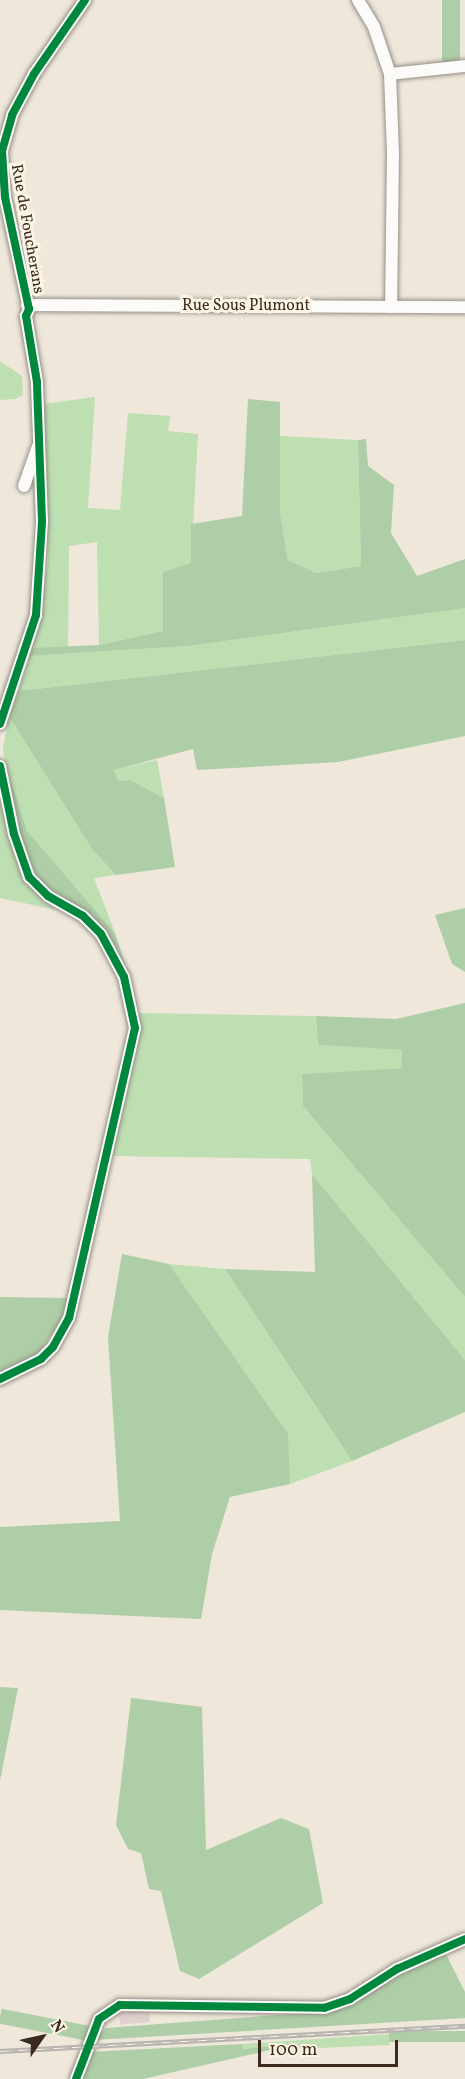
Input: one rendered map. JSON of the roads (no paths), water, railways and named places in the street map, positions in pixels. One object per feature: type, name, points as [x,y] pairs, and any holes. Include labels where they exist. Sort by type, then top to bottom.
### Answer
[{"type":"street","name":"Rue de Foucherans","points":[[0,723],[38,604],[42,531],[40,439],[27,304],[3,186],[4,141],[12,115],[34,74],[85,0]]},
{"type":"street","points":[[358,0],[374,27],[390,74],[393,152],[391,307]]},
{"type":"street","points":[[390,74],[465,66]]},
{"type":"street","name":"Rue Sous Plumont","points":[[27,304],[465,307]]},
{"type":"street","points":[[24,486],[40,439]]},
{"type":"street","points":[[0,766],[14,834],[29,877],[48,896],[83,916],[101,934],[124,978],[135,1028],[69,1318],[53,1347],[41,1359],[0,1379]]},
{"type":"street","points":[[76,2079],[99,2019],[120,2005],[324,2008],[350,1999],[397,1969],[465,1939]]},
{"type":"railway","points":[[0,2051],[465,2026]]}]
